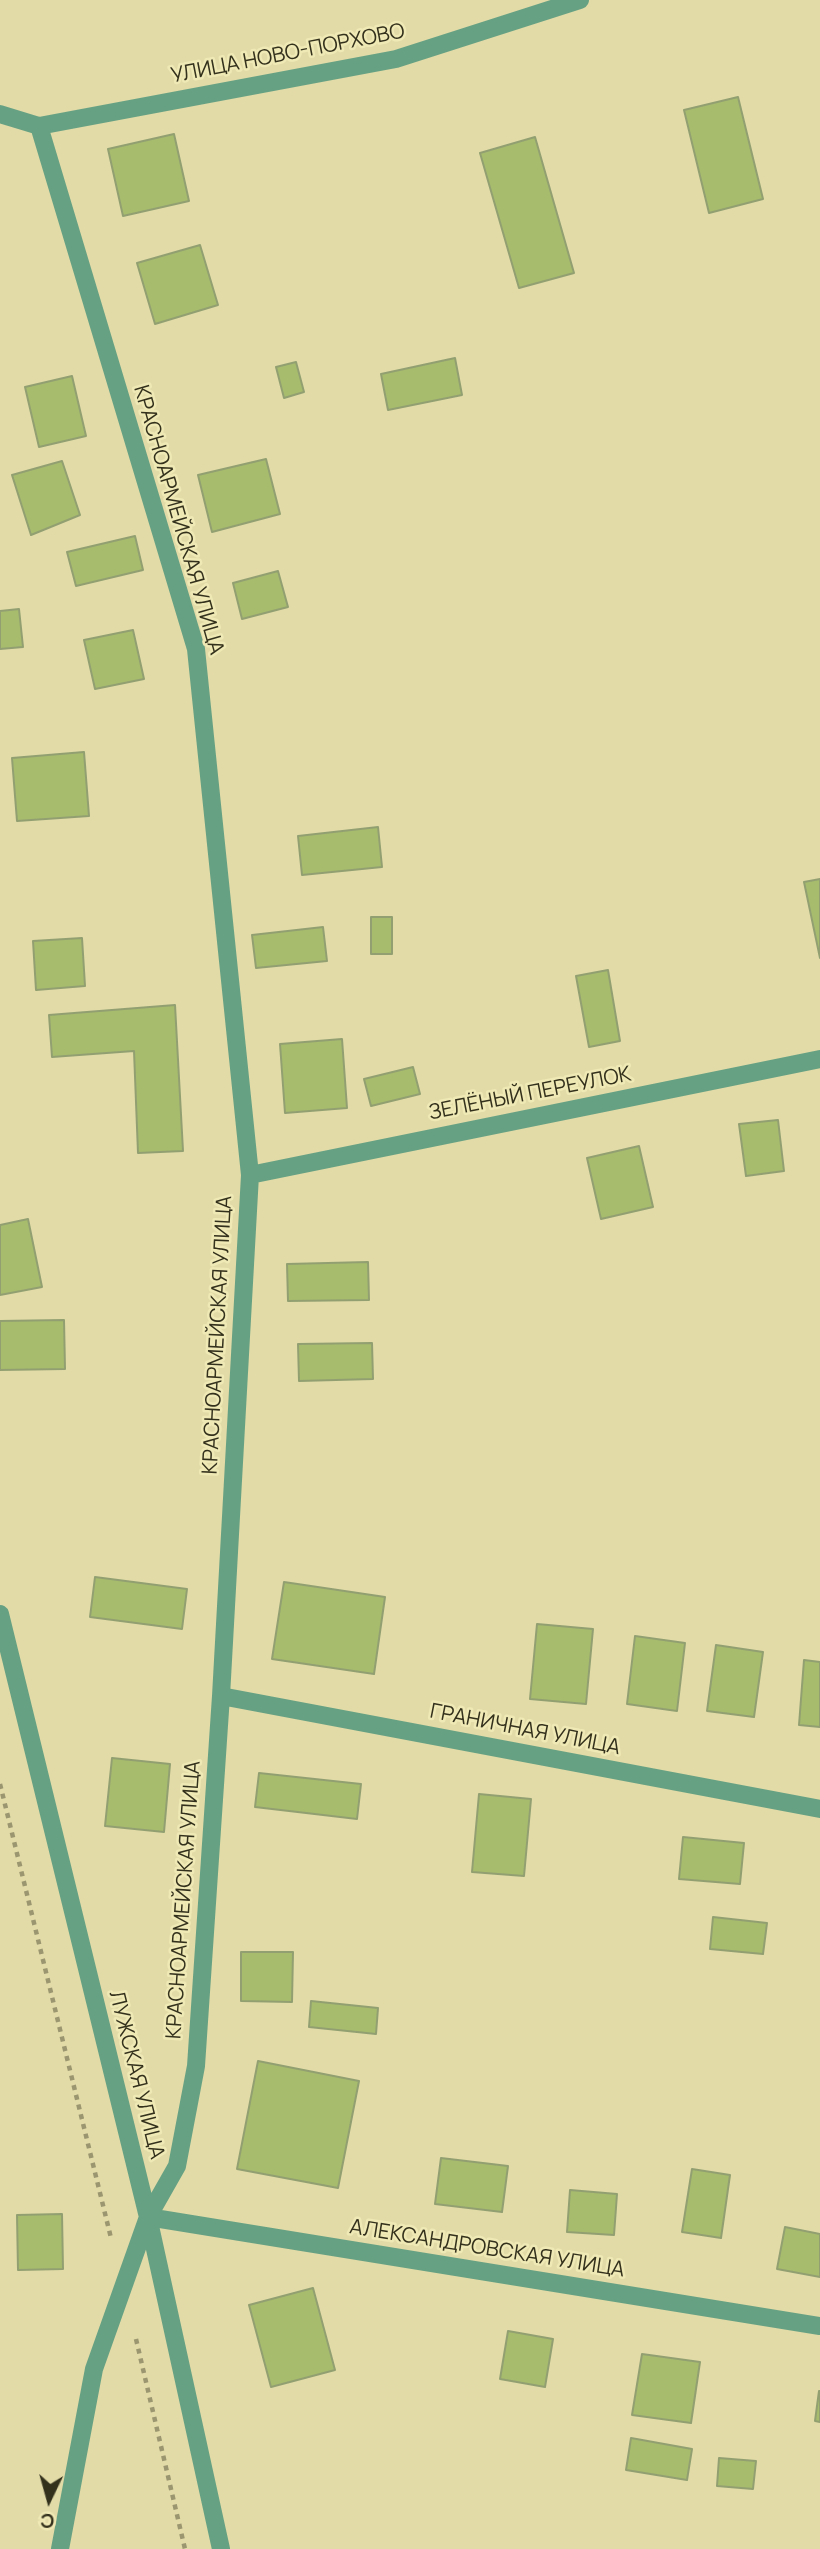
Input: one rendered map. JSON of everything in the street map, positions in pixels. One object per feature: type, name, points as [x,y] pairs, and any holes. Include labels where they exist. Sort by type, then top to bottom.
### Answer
[{"type":"street","name":"УЛИЦА НОВО-ПОРХОВО","points":[[0,114],[39,126],[396,58],[580,0]]},
{"type":"street","name":"КРАСНОАРМЕЙСКАЯ УЛИЦА","points":[[39,126],[195,649],[250,1175],[221,1696],[195,2066],[177,2166],[148,2217],[94,2369],[60,2549]]},
{"type":"street","name":"ЗЕЛЁНЫЙ ПЕРЕУЛОК","points":[[250,1175],[820,1059]]},
{"type":"street","name":"ЛУЖСКАЯ УЛИЦА","points":[[0,1614],[148,2217],[221,2549]]},
{"type":"street","name":"ГРАНИЧНАЯ УЛИЦА","points":[[221,1696],[820,1809]]},
{"type":"street","name":"АЛЕКСАНДРОВСКАЯ УЛИЦА","points":[[148,2217],[820,2326]]},
{"type":"path","points":[[0,1784],[123,2286]]},
{"type":"path","points":[[136,2339],[185,2549]]},
{"type":"building","points":[[738,97],[763,199],[709,213],[684,110]]},
{"type":"building","points":[[174,134],[189,201],[123,216],[108,149]]},
{"type":"building","points":[[535,137],[574,273],[519,288],[480,153]]},
{"type":"building","points":[[200,245],[218,305],[155,324],[137,263]]},
{"type":"building","points":[[455,358],[462,395],[388,410],[381,374]]},
{"type":"building","points":[[296,362],[304,392],[284,398],[276,367]]},
{"type":"building","points":[[72,376],[86,436],[39,447],[25,387]]},
{"type":"building","points":[[266,459],[280,514],[212,532],[198,475]]},
{"type":"building","points":[[62,461],[80,515],[31,535],[12,475]]},
{"type":"building","points":[[135,536],[143,570],[76,586],[67,552]]},
{"type":"building","points":[[278,571],[288,607],[242,619],[233,583]]},
{"type":"building","points":[[19,609],[23,647],[0,649],[0,611]]},
{"type":"building","points":[[133,630],[144,679],[95,689],[84,640]]},
{"type":"building","points":[[84,752],[89,816],[17,821],[12,758]]},
{"type":"building","points":[[378,827],[382,867],[302,875],[298,836]]},
{"type":"building","points":[[820,879],[820,958],[804,882]]},
{"type":"building","points":[[371,917],[392,917],[392,954],[371,954]]},
{"type":"building","points":[[323,927],[327,961],[256,968],[252,935]]},
{"type":"building","points":[[82,938],[85,986],[36,990],[33,941]]},
{"type":"building","points":[[608,970],[620,1041],[589,1047],[576,976]]},
{"type":"building","points":[[175,1005],[183,1151],[138,1153],[134,1051],[52,1057],[49,1015]]},
{"type":"building","points":[[342,1039],[347,1108],[285,1113],[280,1044]]},
{"type":"building","points":[[413,1067],[420,1094],[371,1106],[364,1079]]},
{"type":"building","points":[[778,1120],[784,1171],[746,1176],[739,1124]]},
{"type":"building","points":[[639,1146],[653,1207],[601,1219],[587,1158]]},
{"type":"building","points":[[28,1219],[42,1287],[0,1295],[0,1225]]},
{"type":"building","points":[[368,1262],[369,1300],[288,1301],[287,1264]]},
{"type":"building","points":[[64,1320],[65,1369],[0,1370],[0,1321]]},
{"type":"building","points":[[372,1343],[373,1379],[299,1381],[298,1344]]},
{"type":"building","points":[[95,1577],[187,1589],[182,1629],[90,1617]]},
{"type":"building","points":[[284,1582],[385,1597],[374,1674],[272,1659]]},
{"type":"building","points":[[537,1624],[593,1629],[586,1704],[530,1699]]},
{"type":"building","points":[[635,1636],[685,1643],[677,1711],[627,1704]]},
{"type":"building","points":[[716,1645],[763,1652],[754,1717],[707,1711]]},
{"type":"building","points":[[804,1660],[820,1662],[820,1727],[799,1725]]},
{"type":"building","points":[[112,1758],[170,1764],[164,1832],[105,1826]]},
{"type":"building","points":[[259,1773],[361,1784],[357,1819],[255,1807]]},
{"type":"building","points":[[479,1794],[531,1799],[524,1876],[472,1872]]},
{"type":"building","points":[[683,1837],[744,1843],[740,1884],[679,1879]]},
{"type":"building","points":[[713,1917],[767,1923],[763,1954],[710,1949]]},
{"type":"building","points":[[241,1952],[293,1952],[292,2002],[241,2001]]},
{"type":"building","points":[[311,2001],[378,2008],[376,2034],[309,2027]]},
{"type":"building","points":[[258,2061],[359,2081],[338,2188],[237,2169]]},
{"type":"building","points":[[441,2158],[508,2166],[502,2212],[435,2204]]},
{"type":"building","points":[[692,2169],[730,2175],[721,2238],[682,2232]]},
{"type":"building","points":[[570,2190],[617,2194],[614,2235],[567,2232]]},
{"type":"building","points":[[62,2214],[63,2269],[18,2270],[17,2215]]},
{"type":"building","points":[[785,2227],[820,2234],[820,2277],[777,2269]]},
{"type":"building","points":[[313,2288],[335,2370],[271,2387],[249,2305]]},
{"type":"building","points":[[508,2331],[553,2339],[545,2387],[500,2379]]},
{"type":"building","points":[[642,2354],[700,2362],[691,2423],[632,2415]]},
{"type":"building","points":[[820,2391],[820,2422],[815,2421]]},
{"type":"building","points":[[631,2438],[692,2449],[687,2480],[626,2470]]},
{"type":"building","points":[[719,2458],[756,2461],[753,2489],[717,2486]]}]
